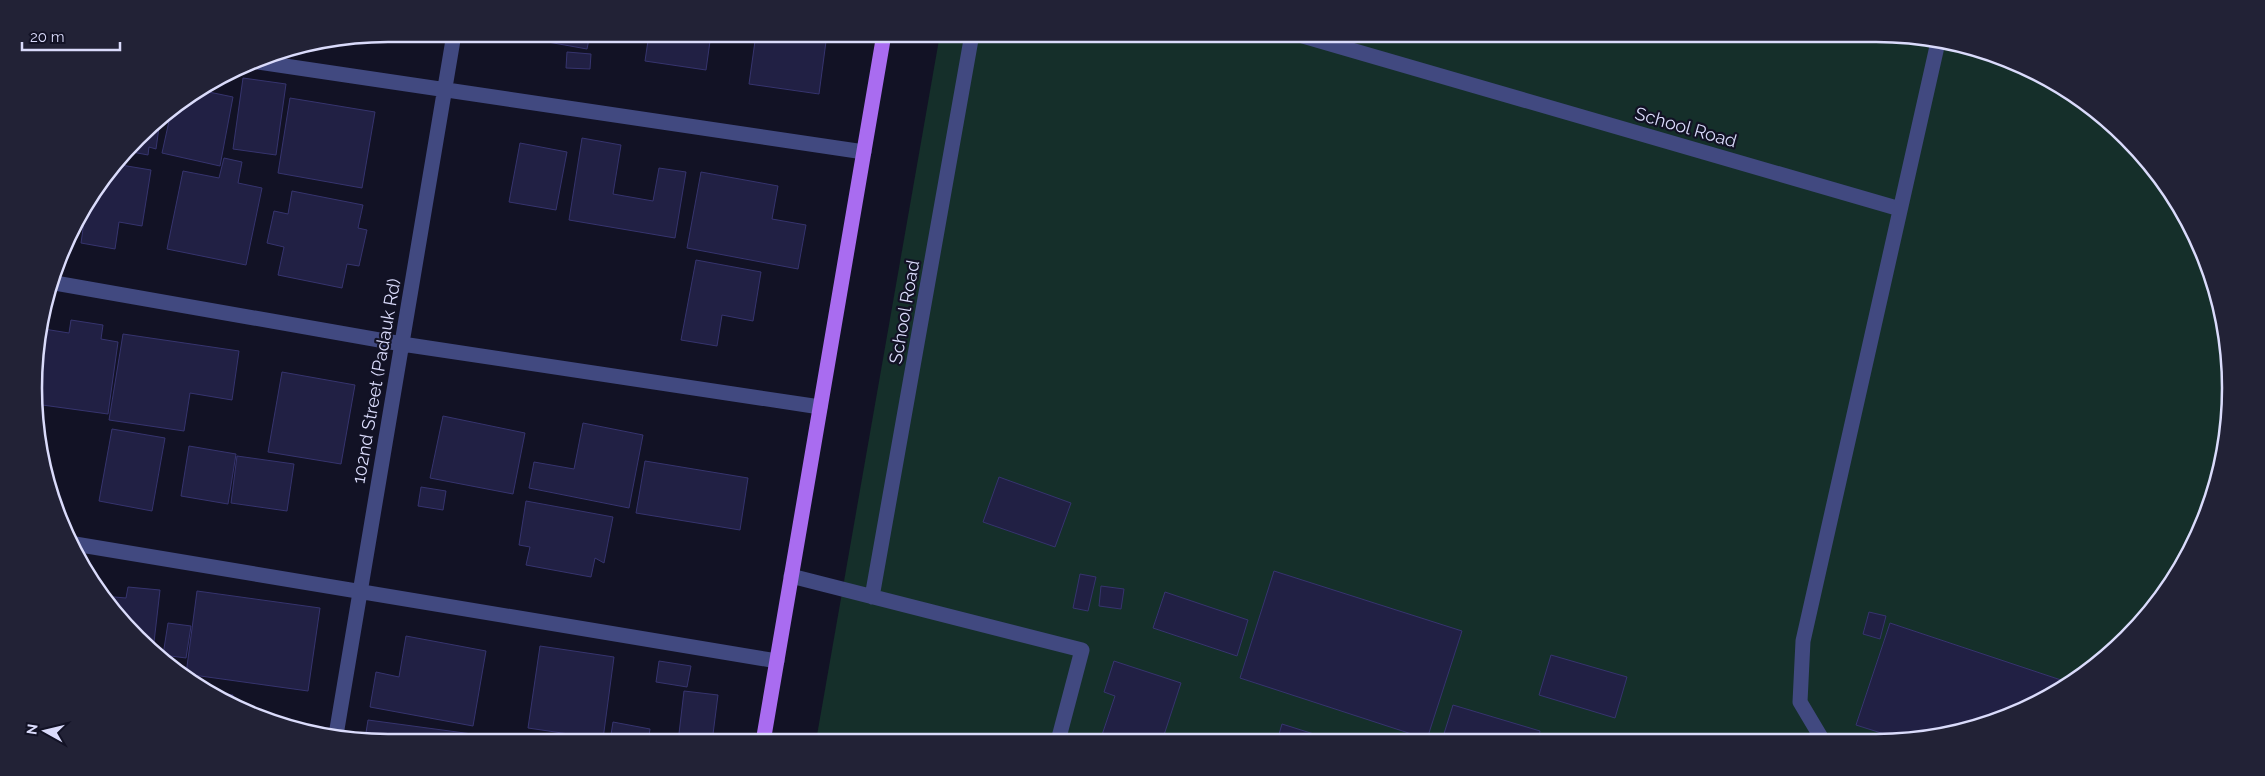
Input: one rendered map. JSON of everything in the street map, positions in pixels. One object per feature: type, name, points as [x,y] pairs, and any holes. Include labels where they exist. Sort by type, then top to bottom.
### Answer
[{"type":"main road","points":[[764,734],[883,42]]},
{"type":"lane","name":"102nd Street (Padauk Rd)","points":[[337,730],[453,42]]},
{"type":"lane","name":"School Road","points":[[872,597],[971,42]]},
{"type":"lane","name":"School Road","points":[[1324,42],[1900,209]]},
{"type":"lane","points":[[1819,734],[1800,702],[1803,641],[1937,48]]},
{"type":"lane","points":[[270,64],[864,152]]},
{"type":"lane","points":[[59,284],[402,344],[820,407]]},
{"type":"lane","points":[[80,545],[777,661]]},
{"type":"lane","points":[[791,576],[1082,650],[1060,734]]},
{"type":"green space","points":[[939,42],[1877,42],[1922,45],[1944,49],[1988,61],[2030,78],[2069,101],[2105,128],[2137,160],[2164,196],[2187,235],[2204,277],[2211,299],[2220,343],[2222,411],[2220,433],[2211,477],[2187,541],[2151,598],[2137,616],[2105,648],[2050,687],[2030,698],[1988,715],[1966,722],[1922,731],[1877,734],[817,734]]},
{"type":"building","points":[[548,42],[588,42],[587,49]]},
{"type":"building","points":[[648,42],[710,42],[706,70],[645,61]]},
{"type":"building","points":[[755,42],[826,42],[819,94],[749,84]]},
{"type":"building","points":[[567,52],[591,54],[590,69],[566,68]]},
{"type":"building","points":[[243,78],[286,84],[276,155],[233,149]]},
{"type":"building","points":[[210,92],[233,97],[220,166],[162,153],[169,121]]},
{"type":"building","points":[[290,98],[375,112],[362,188],[278,173]]},
{"type":"building","points":[[159,129],[156,149],[149,147],[148,155],[135,153]]},
{"type":"building","points":[[582,138],[621,145],[613,194],[653,201],[659,168],[686,172],[675,238],[569,220]]},
{"type":"building","points":[[520,143],[567,152],[556,210],[509,202]]},
{"type":"building","points":[[224,158],[242,162],[238,183],[262,188],[246,265],[167,249],[183,171],[219,178]]},
{"type":"building","points":[[124,165],[151,170],[142,226],[119,222],[115,249],[81,243],[84,225],[89,215]]},
{"type":"building","points":[[701,172],[778,186],[772,219],[806,225],[798,269],[687,248]]},
{"type":"building","points":[[292,191],[363,205],[358,228],[367,230],[359,266],[347,264],[342,288],[278,275],[284,247],[267,243],[274,211],[288,214]]},
{"type":"building","points":[[696,260],[761,272],[753,321],[722,315],[717,346],[681,340]]},
{"type":"building","points":[[71,320],[103,325],[101,339],[118,342],[108,414],[43,405],[43,365],[47,330],[69,333]]},
{"type":"building","points":[[123,334],[239,351],[232,400],[190,393],[184,431],[109,420]]},
{"type":"building","points":[[282,372],[355,385],[341,464],[268,452]]},
{"type":"building","points":[[443,416],[525,433],[513,494],[430,478]]},
{"type":"building","points":[[583,423],[643,435],[629,508],[529,488],[534,462],[574,469]]},
{"type":"building","points":[[112,429],[165,438],[152,511],[99,501]]},
{"type":"building","points":[[189,446],[236,454],[228,504],[181,496]]},
{"type":"building","points":[[237,456],[294,464],[287,511],[231,503]]},
{"type":"building","points":[[645,461],[748,478],[740,530],[636,513]]},
{"type":"building","points":[[999,477],[1071,503],[1055,547],[983,522]]},
{"type":"building","points":[[421,487],[446,491],[443,510],[418,506]]},
{"type":"building","points":[[526,501],[613,517],[604,563],[595,558],[591,577],[526,565],[530,547],[519,545]]},
{"type":"building","points":[[1274,571],[1462,631],[1429,734],[1412,734],[1240,678]]},
{"type":"building","points":[[1080,574],[1096,577],[1088,611],[1073,608]]},
{"type":"building","points":[[1101,586],[1124,589],[1121,609],[1099,606]]},
{"type":"building","points":[[128,587],[160,590],[154,642],[128,616],[113,597],[126,598]]},
{"type":"building","points":[[197,591],[320,608],[308,691],[197,676],[187,668]]},
{"type":"building","points":[[1165,592],[1248,620],[1237,656],[1153,628]]},
{"type":"building","points":[[1869,612],[1886,616],[1880,639],[1863,634]]},
{"type":"building","points":[[168,623],[191,626],[186,658],[170,656],[164,651]]},
{"type":"building","points":[[1890,623],[2061,680],[2030,698],[2009,707],[1966,722],[1944,727],[1922,731],[1883,734],[1856,725]]},
{"type":"building","points":[[406,636],[486,651],[473,726],[370,707],[376,672],[399,677]]},
{"type":"building","points":[[540,646],[614,657],[604,734],[569,734],[528,728]]},
{"type":"building","points":[[1551,655],[1627,677],[1615,718],[1539,695]]},
{"type":"building","points":[[659,661],[691,666],[687,687],[656,682]]},
{"type":"building","points":[[1114,661],[1181,683],[1164,734],[1102,734],[1115,696],[1104,692]]},
{"type":"building","points":[[684,691],[718,695],[713,734],[679,734]]},
{"type":"building","points":[[1453,705],[1540,731],[1539,734],[1444,734]]},
{"type":"building","points":[[368,720],[472,734],[388,734],[366,733]]},
{"type":"building","points":[[613,722],[650,729],[649,734],[611,734]]},
{"type":"building","points":[[1282,724],[1314,734],[1279,734]]}]
